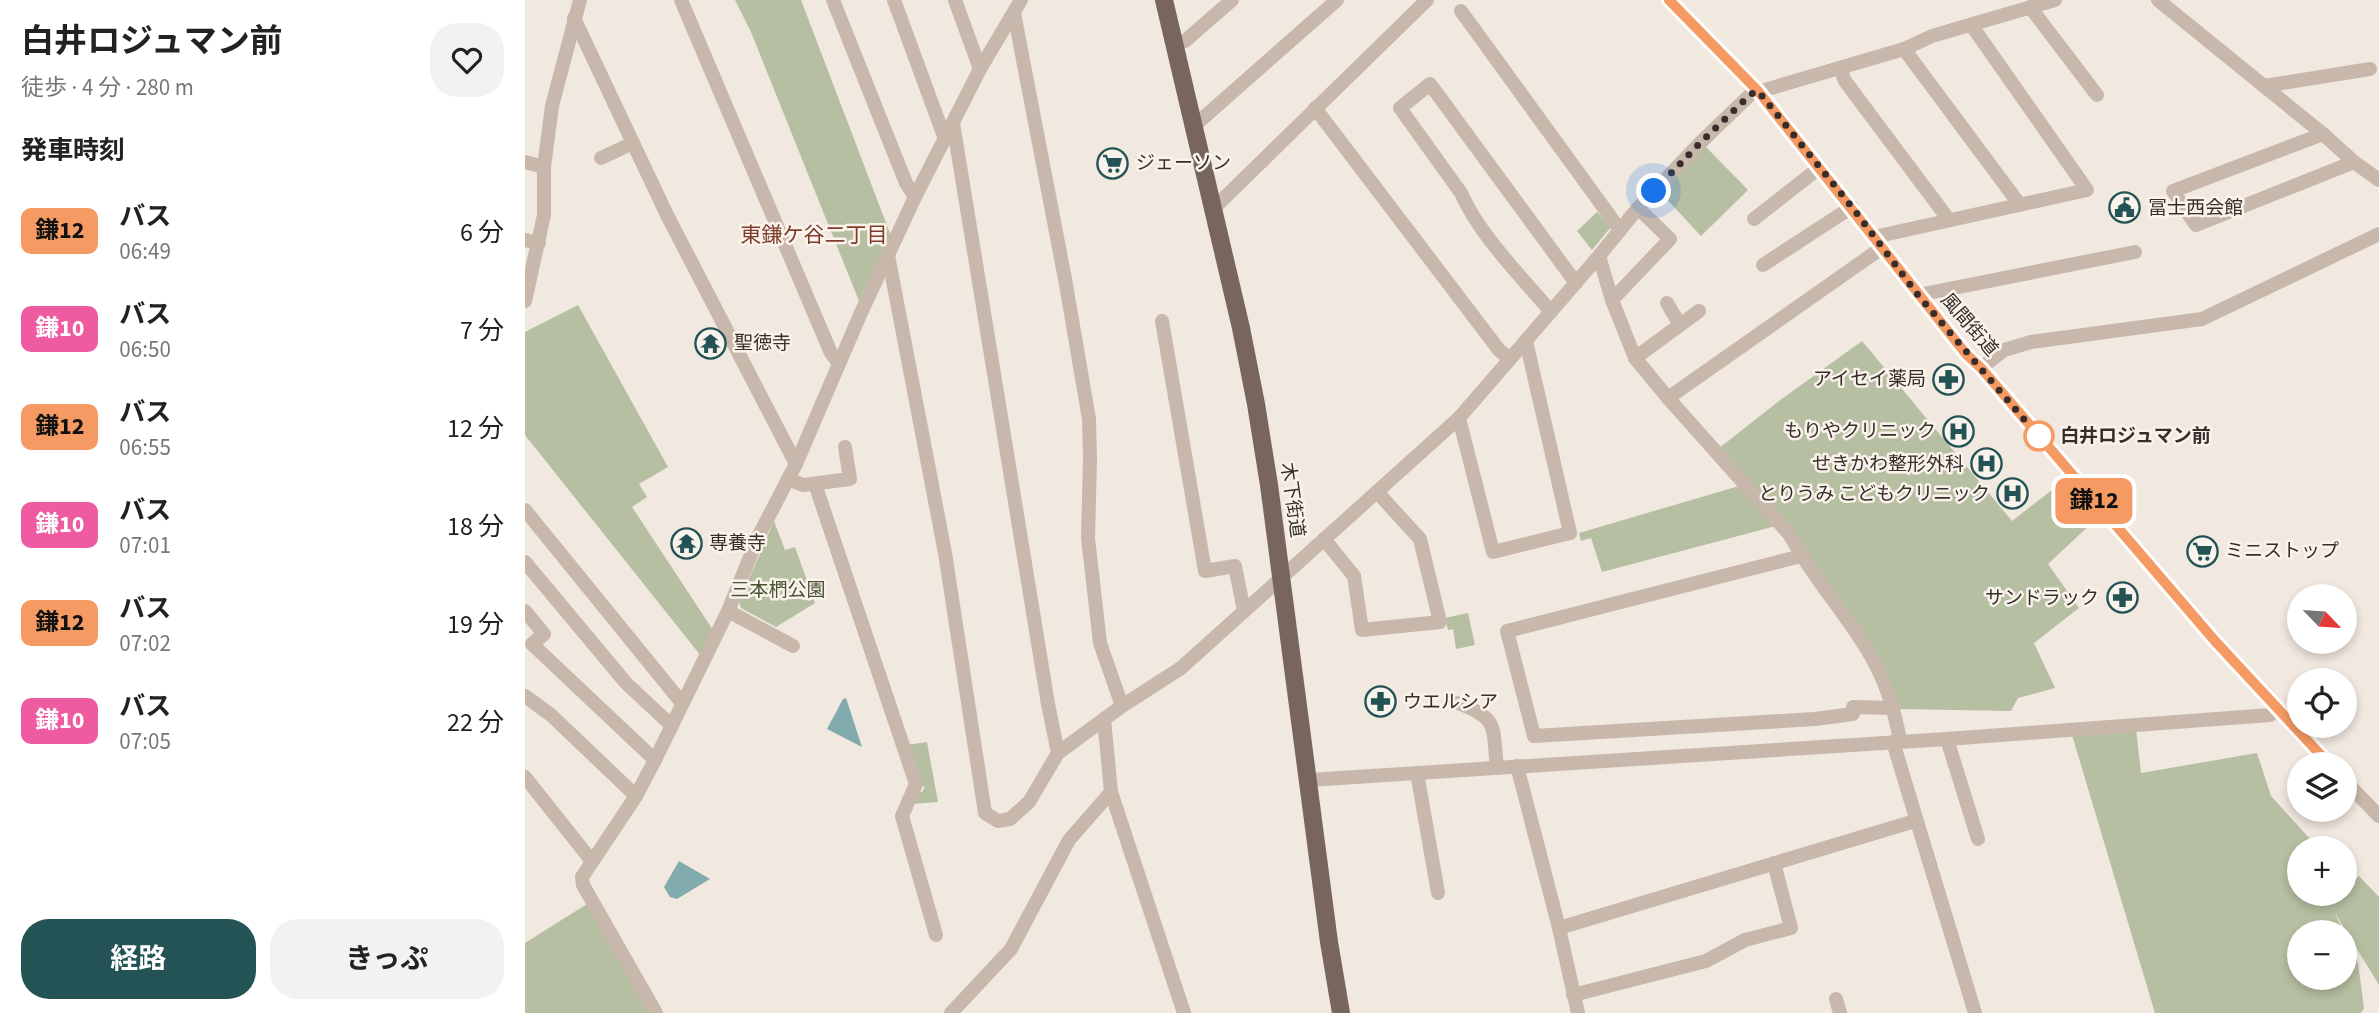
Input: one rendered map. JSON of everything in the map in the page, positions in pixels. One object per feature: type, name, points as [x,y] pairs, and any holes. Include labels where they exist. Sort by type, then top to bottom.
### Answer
[{"type":"main road","name":"木下街道","points":[[1164,0],[1241,328],[1256,404],[1341,1013]]},
{"type":"street","points":[[525,301],[532,242],[544,215],[544,167],[552,106],[580,0]]},
{"type":"street","points":[[681,0],[831,353],[839,363]]},
{"type":"street","points":[[834,0],[906,183],[915,197]]},
{"type":"street","points":[[894,0],[945,139]]},
{"type":"street","points":[[955,0],[980,69]]},
{"type":"street","points":[[1174,42],[1185,41],[1232,0]]},
{"type":"street","points":[[1194,126],[1337,0]]},
{"type":"street","points":[[1213,209],[1427,0]]},
{"type":"street","name":"風間街道","points":[[1669,0],[1758,91],[1966,354],[2276,709],[2317,752]]},
{"type":"street","points":[[888,255],[946,553],[985,813],[998,821],[1010,819],[1029,802],[1058,753],[1122,706],[1181,668],[1459,418],[1599,257],[1638,208],[1751,94],[1904,49],[1932,36],[2055,0]]},
{"type":"street","points":[[2158,0],[2379,180]]},
{"type":"street","points":[[656,1013],[583,885],[582,877],[636,796],[672,726],[727,611],[759,535],[796,464],[915,197],[980,69],[1017,6]]},
{"type":"street","points":[[1017,6],[1089,419],[1088,538],[1100,643],[1122,706]]},
{"type":"street","points":[[2030,7],[2097,95]]},
{"type":"street","points":[[1461,11],[1620,230]]},
{"type":"street","points":[[574,19],[667,215],[796,464]]},
{"type":"street","points":[[1668,398],[1879,242],[1949,220],[2087,191],[1972,26]]},
{"type":"street","points":[[1904,49],[2020,205]]},
{"type":"street","points":[[1840,68],[1845,81],[1949,220]]},
{"type":"street","points":[[2264,86],[2369,69]]},
{"type":"street","points":[[1551,312],[1486,234],[1467,207],[1461,193],[1400,108],[1430,83],[1576,283]]},
{"type":"street","points":[[1315,107],[1499,350],[1510,359]]},
{"type":"street","points":[[953,123],[1058,753]]},
{"type":"street","points":[[2323,134],[2173,191],[2196,225],[2354,162]]},
{"type":"street","points":[[601,158],[633,143]]},
{"type":"street","points":[[525,162],[544,167]]},
{"type":"street","points":[[1754,219],[1819,167]]},
{"type":"street","points":[[1763,265],[1852,207]]},
{"type":"street","points":[[1612,300],[1669,239],[1638,208]]},
{"type":"street","points":[[1981,368],[2004,350],[2031,342],[2202,320],[2379,234]]},
{"type":"street","points":[[1918,295],[2135,252]]},
{"type":"street","points":[[1599,257],[1612,300],[1635,358],[1790,536],[1873,659],[1894,708],[1897,741],[1915,821],[1975,1013]]},
{"type":"street","points":[[1667,303],[1680,325]]},
{"type":"street","points":[[1635,358],[1699,311]]},
{"type":"street","points":[[1162,321],[1205,571],[1235,566],[1244,611]]},
{"type":"street","points":[[1459,418],[1493,552],[1570,533],[1526,341]]},
{"type":"street","points":[[787,480],[803,485],[850,479],[845,447]]},
{"type":"street","points":[[815,484],[916,784],[902,816],[936,935]]},
{"type":"street","points":[[1324,539],[1354,576],[1362,630],[1440,622],[1420,539],[1378,493]]},
{"type":"street","points":[[525,510],[683,703]]},
{"type":"street","points":[[1801,556],[1507,631],[1534,736],[1815,719],[1853,714],[1853,707],[1894,708]]},
{"type":"street","points":[[525,562],[626,683],[672,726]]},
{"type":"street","points":[[525,611],[544,634],[532,644],[655,760]]},
{"type":"street","points":[[727,611],[793,646]]},
{"type":"street","points":[[525,696],[551,715],[636,796]]},
{"type":"street","points":[[1458,703],[1481,712],[1491,722],[1497,767]]},
{"type":"street","points":[[1309,780],[2270,715],[2276,709]]},
{"type":"street","points":[[1104,719],[1111,792],[1184,1013]]},
{"type":"street","points":[[1947,738],[1978,839]]},
{"type":"street","points":[[1517,766],[1578,1013]]},
{"type":"street","points":[[1417,773],[1438,892]]},
{"type":"street","points":[[525,777],[591,860]]},
{"type":"street","points":[[951,1013],[1011,949],[1069,840],[1111,792]]},
{"type":"street","points":[[2357,793],[2379,816]]},
{"type":"street","points":[[1559,928],[1915,821]]},
{"type":"street","points":[[1573,995],[1706,961],[1745,940],[1791,928],[1774,863]]},
{"type":"green space","points":[[735,0],[801,0],[891,236],[859,301],[751,32]]},
{"type":"green space","points":[[1703,144],[1748,190],[1701,236],[1660,192]]},
{"type":"green space","points":[[1597,212],[1611,227],[1592,250],[1577,231]]},
{"type":"green space","points":[[578,305],[668,467],[639,484],[647,497],[632,507],[713,630],[701,656],[525,435],[525,332]]},
{"type":"green space","points":[[1862,341],[2012,521],[2062,482],[2096,519],[2048,564],[2079,608],[2034,643],[2055,688],[2018,698],[2011,711],[1900,709],[1876,656],[1718,449]]},
{"type":"green space","points":[[1739,486],[1776,526],[1602,572],[1591,538],[1581,541],[1579,533]]},
{"type":"green space","name":"三本椚公園","points":[[774,521],[785,550],[795,547],[815,603],[776,627],[741,608],[739,602]]},
{"type":"green space","points":[[1468,613],[1475,645],[1456,649],[1453,629],[1448,630],[1445,618]]},
{"type":"green space","points":[[2136,729],[2141,773],[2257,753],[2271,796],[2287,814],[2287,822],[2295,822],[2307,836],[2287,836],[2287,906],[2357,906],[2359,876],[2379,897],[2379,985],[2357,949],[2357,920],[2339,920],[2335,913],[2338,920],[2287,920],[2287,990],[2357,990],[2357,961],[2364,1008],[2361,1013],[2155,1013],[2072,735]]},
{"type":"green space","points":[[927,742],[938,802],[912,804],[918,791],[922,792],[925,787],[920,785],[907,745]]},
{"type":"green space","points":[[587,904],[650,1013],[525,1013],[525,943]]},
{"type":"water","points":[[846,698],[862,747],[827,729]]},
{"type":"water","points":[[679,861],[710,879],[677,899],[670,897],[664,887]]},
{"type":"bus line","name":"鎌12","points":[[1669,0],[1758,91],[1966,354],[1981,368],[2215,641],[2317,752]]},
{"type":"place","name":"ジェーソン","points":[[1113,163]]},
{"type":"place","name":"冨士西会館","points":[[2125,208]]},
{"type":"place","name":"聖徳寺","points":[[711,343]]},
{"type":"place","name":"アイセイ薬局","points":[[1949,379]]},
{"type":"place","name":"もりやクリニック","points":[[1959,431]]},
{"type":"place","name":"白井ロジュマン前","points":[[2039,436]]},
{"type":"place","name":"せきかわ整形外科","points":[[1987,464]]},
{"type":"place","name":"とりうみ こどもクリニック","points":[[2013,494]]},
{"type":"place","name":"専養寺","points":[[686,543]]},
{"type":"place","name":"ミニストップ","points":[[2202,551]]},
{"type":"place","name":"サンドラック","points":[[2122,598]]},
{"type":"place","name":"ウエルシア","points":[[1380,702]]},
{"type":"district","name":"東鎌ケ谷二丁目","points":[[814,235]]},
{"type":"route","points":[[1654,191],[1701,142],[1751,94],[1758,91],[1852,207],[1918,295],[2046,445],[2039,436]]}]
